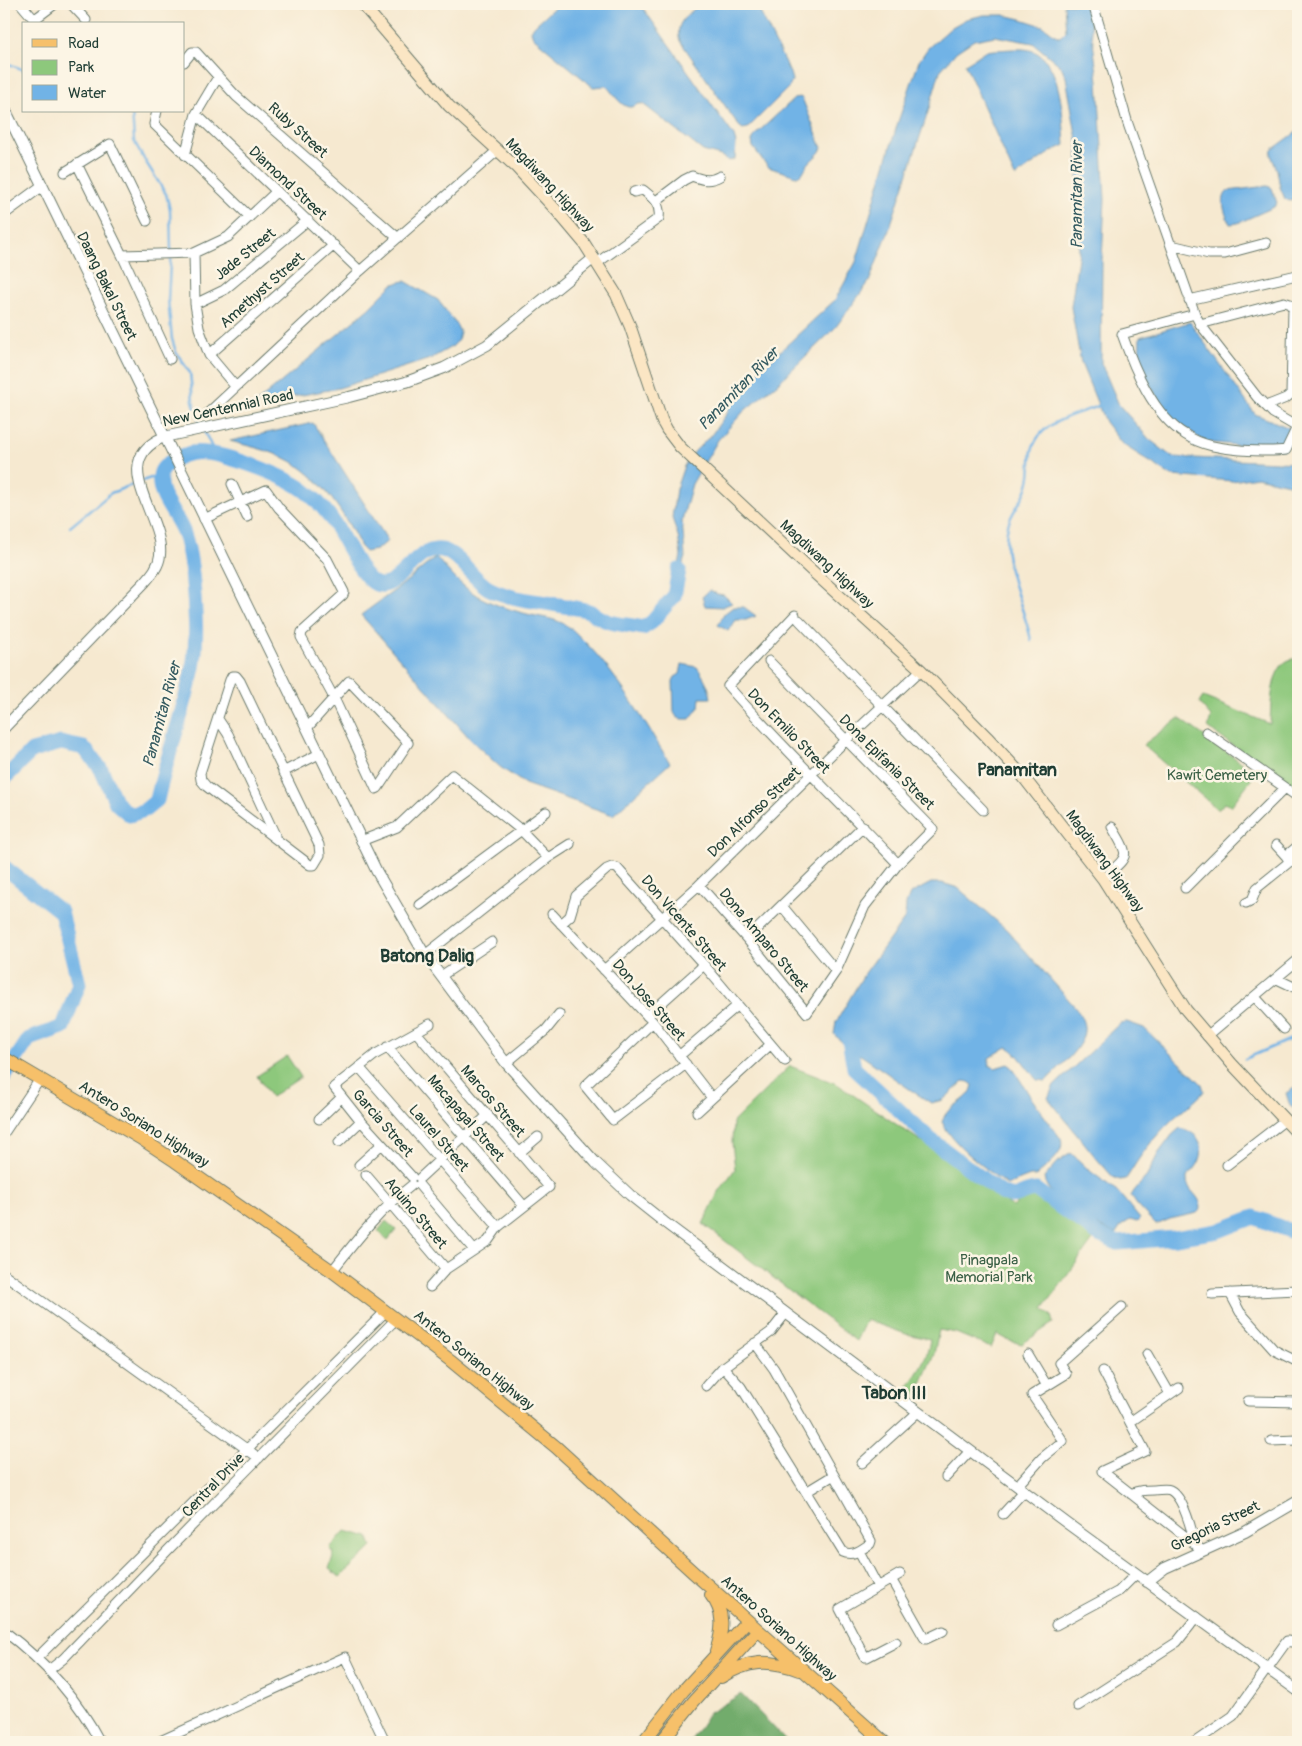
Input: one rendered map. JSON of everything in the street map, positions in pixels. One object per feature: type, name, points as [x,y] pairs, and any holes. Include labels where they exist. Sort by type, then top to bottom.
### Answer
[{"type":"main road","name":"Magdiwang Highway","points":[[362,4],[450,106],[498,150],[557,211],[596,260],[616,294],[630,326],[664,426],[676,443],[921,670],[987,736],[1021,774],[1103,879],[1173,992],[1207,1036],[1298,1134]]},
{"type":"main road","name":"Antero Soriano Highway","points":[[4,1058],[140,1138],[242,1206],[450,1360],[556,1447],[747,1621],[884,1742]]},
{"type":"main road","points":[[694,1573],[716,1601],[722,1619],[720,1639],[714,1657]]},
{"type":"main road","points":[[643,1742],[683,1691],[747,1621]]},
{"type":"main road","points":[[661,1742],[708,1685],[758,1630]]},
{"type":"main road","points":[[708,1685],[738,1668],[760,1662],[773,1662],[804,1672]]},
{"type":"street","points":[[21,4],[36,22],[55,4]]},
{"type":"street","points":[[72,4],[86,20]]},
{"type":"street","points":[[1093,4],[1128,124],[1195,314],[1200,324],[1257,397],[1273,413],[1297,427],[1286,450],[1238,449],[1205,444],[1186,435],[1164,417],[1132,362],[1122,334],[1195,314]]},
{"type":"street","name":"Ruby Street","points":[[185,61],[194,51],[236,96],[398,238]]},
{"type":"street","points":[[185,155],[196,114],[218,77]]},
{"type":"street","name":"Daang Bakal Street","points":[[4,107],[361,841],[392,900],[425,955],[506,1063],[596,1163],[630,1195],[785,1314],[1136,1574],[1298,1691]]},
{"type":"street","points":[[158,112],[154,124],[249,216]]},
{"type":"street","name":"Diamond Street","points":[[196,114],[360,271]]},
{"type":"street","points":[[65,172],[110,144],[147,221]]},
{"type":"street","points":[[208,413],[360,271],[498,150]]},
{"type":"street","points":[[77,164],[122,254],[170,359]]},
{"type":"street","points":[[656,201],[692,176],[706,181],[720,176]]},
{"type":"street","points":[[4,214],[42,186]]},
{"type":"street","points":[[596,260],[659,218],[660,211],[656,201],[643,190],[634,192]]},
{"type":"street","points":[[122,254],[191,253],[228,238],[277,191]]},
{"type":"street","name":"Jade Street","points":[[196,304],[224,290],[308,220]]},
{"type":"street","points":[[1171,244],[1209,254],[1225,254],[1266,243]]},
{"type":"street","name":"Amethyst Street","points":[[209,355],[334,245]]},
{"type":"street","points":[[191,253],[200,328],[209,355],[235,386]]},
{"type":"street","name":"New Centennial Road","points":[[4,728],[145,582],[158,565],[160,556],[158,534],[139,482],[138,468],[142,456],[149,446],[164,437],[383,388],[455,364],[487,345],[596,260]]},
{"type":"street","points":[[1189,300],[1297,275]]},
{"type":"street","points":[[1200,324],[1284,302],[1290,304],[1293,309],[1291,394],[1266,406]]},
{"type":"street","points":[[232,484],[247,517]]},
{"type":"street","points":[[204,518],[266,490],[279,508],[327,559],[344,592],[343,596],[302,632],[301,638],[334,698],[376,789],[408,743],[349,681],[334,698],[307,728]]},
{"type":"street","name":"Don Emilio Street","points":[[898,864],[728,686],[797,618],[983,810]]},
{"type":"street","name":"Dona Epifania Street","points":[[769,662],[933,829],[898,864],[865,906],[836,971],[807,1013]]},
{"type":"street","name":"Don Alfonso Street","points":[[604,970],[699,885],[846,740],[921,670]]},
{"type":"street","points":[[232,676],[236,676],[284,772],[319,845],[320,855],[316,863],[310,864],[206,786],[201,780],[200,773],[232,676]]},
{"type":"street","points":[[218,719],[228,734],[276,837]]},
{"type":"street","points":[[1206,732],[1298,797]]},
{"type":"street","points":[[284,772],[320,754]]},
{"type":"street","points":[[361,841],[397,827],[452,775],[521,830],[548,858]]},
{"type":"street","points":[[1185,888],[1285,788]]},
{"type":"street","points":[[420,905],[546,812]]},
{"type":"street","points":[[747,938],[863,826]]},
{"type":"street","points":[[1103,879],[1123,860],[1126,854],[1112,827]]},
{"type":"street","points":[[425,955],[548,858],[570,844]]},
{"type":"street","points":[[1276,844],[1288,859]]},
{"type":"street","points":[[1246,903],[1252,900],[1257,888],[1288,859],[1298,846]]},
{"type":"street","points":[[1288,859],[1298,856]]},
{"type":"street","name":"Don Vicente Street","points":[[561,924],[570,916],[576,896],[607,869],[617,868],[704,965],[736,1006],[785,1061]]},
{"type":"street","name":"Dona Amparo Street","points":[[699,885],[747,938],[807,1013]]},
{"type":"street","points":[[782,906],[836,971]]},
{"type":"street","name":"Don Jose Street","points":[[552,914],[650,1019],[712,1098]]},
{"type":"street","points":[[441,976],[492,942]]},
{"type":"street","points":[[1207,1036],[1298,960]]},
{"type":"street","points":[[686,1064],[613,1120],[585,1086],[704,965]]},
{"type":"street","points":[[1277,979],[1298,989]]},
{"type":"street","points":[[1255,997],[1284,1029]]},
{"type":"street","points":[[679,1056],[736,1006]]},
{"type":"street","points":[[506,1063],[546,1030],[558,1014]]},
{"type":"street","points":[[358,1067],[387,1047],[430,1024]]},
{"type":"street","name":"Marcos Street","points":[[416,1032],[549,1187],[524,1206]]},
{"type":"street","points":[[698,1112],[770,1045]]},
{"type":"street","name":"Macapagal Street","points":[[387,1047],[524,1206]]},
{"type":"street","name":"Garcia Street","points":[[358,1067],[334,1088],[474,1250]]},
{"type":"street","name":"Laurel Street","points":[[358,1067],[498,1227]]},
{"type":"street","points":[[4,1133],[40,1079]]},
{"type":"street","points":[[319,1119],[342,1097]]},
{"type":"street","points":[[332,1271],[361,1233],[389,1203],[488,1115]]},
{"type":"street","points":[[339,1142],[362,1120]]},
{"type":"street","points":[[1227,1165],[1284,1121]]},
{"type":"street","points":[[519,1153],[538,1137]]},
{"type":"street","points":[[359,1166],[382,1144]]},
{"type":"street","name":"Aquino Street","points":[[366,1175],[446,1269]]},
{"type":"street","points":[[430,1287],[446,1269],[488,1241],[498,1227],[524,1206]]},
{"type":"street","points":[[4,1274],[259,1458]]},
{"type":"street","points":[[1212,1294],[1298,1290]]},
{"type":"street","points":[[1230,1293],[1240,1312],[1274,1350],[1298,1362]]},
{"type":"street","points":[[1003,1514],[1042,1458],[1063,1441],[1032,1395],[1066,1374],[1059,1363],[1122,1307]]},
{"type":"street","points":[[706,1386],[723,1367],[771,1332],[785,1314]]},
{"type":"street","name":"Central Drive","points":[[38,1658],[248,1449],[391,1315]]},
{"type":"street","name":"Central Drive","points":[[49,1670],[63,1659],[259,1458],[391,1315]]},
{"type":"street","points":[[723,1367],[741,1388],[843,1552],[850,1554],[870,1544],[871,1541],[774,1369],[756,1343]]},
{"type":"street","points":[[1028,1354],[1047,1386]]},
{"type":"street","points":[[1147,1354],[1170,1394]]},
{"type":"street","points":[[1102,1371],[1145,1451],[1102,1471],[1199,1548]]},
{"type":"street","points":[[1130,1422],[1179,1388]]},
{"type":"street","points":[[1248,1401],[1298,1402]]},
{"type":"street","points":[[862,1463],[918,1412]]},
{"type":"street","points":[[1271,1441],[1298,1440]]},
{"type":"street","points":[[946,1477],[970,1451]]},
{"type":"street","points":[[806,1492],[834,1476]]},
{"type":"street","points":[[1131,1494],[1148,1490],[1169,1489],[1173,1492],[1179,1498],[1199,1548]]},
{"type":"street","name":"Gregoria Street","points":[[1147,1582],[1157,1572],[1199,1548],[1244,1532],[1298,1500]]},
{"type":"street","points":[[859,1551],[878,1587]]},
{"type":"street","points":[[896,1642],[866,1657],[840,1610],[900,1574]]},
{"type":"street","points":[[1056,1625],[1119,1591],[1136,1574]]},
{"type":"street","points":[[891,1579],[924,1638],[930,1638],[943,1631]]},
{"type":"street","points":[[1078,1706],[1177,1642],[1197,1617]]},
{"type":"street","points":[[4,1630],[38,1658],[49,1670],[78,1707],[100,1742]]},
{"type":"street","points":[[1196,1742],[1233,1716],[1287,1641],[1292,1642],[1298,1637]]},
{"type":"street","points":[[158,1742],[345,1657],[385,1742]]},
{"type":"green space","points":[[1298,658],[1298,792],[1208,728],[1211,717],[1199,703],[1203,697],[1270,724],[1272,690],[1277,673],[1287,661]]},
{"type":"green space","name":"Kawit Cemetery","points":[[1179,718],[1256,773],[1231,806],[1224,803],[1218,810],[1143,745]]},
{"type":"green space","points":[[287,1056],[301,1077],[271,1097],[257,1076]]},
{"type":"green space","name":"Pinagpala Memorial Park","points":[[790,1066],[837,1084],[962,1169],[1013,1207],[1026,1195],[1034,1192],[1095,1237],[1043,1309],[1051,1315],[1053,1323],[1022,1344],[1010,1341],[997,1334],[991,1348],[956,1333],[939,1330],[934,1354],[913,1401],[902,1393],[924,1362],[930,1339],[906,1334],[866,1320],[856,1341],[703,1224],[718,1193],[735,1169],[732,1143],[733,1122]]},
{"type":"green space","points":[[386,1221],[396,1230],[388,1240],[378,1231]]},
{"type":"green space","points":[[345,1531],[369,1537],[372,1547],[340,1577],[329,1569],[334,1553],[330,1548]]},
{"type":"green space","points":[[741,1694],[788,1742],[690,1742],[709,1713]]},
{"type":"water","points":[[558,4],[640,4],[734,136],[736,143],[735,159],[729,161],[721,156],[703,151],[643,104],[627,107],[606,86],[593,87],[533,37],[531,31],[534,26]]},
{"type":"water","points":[[700,4],[753,4],[760,12],[790,73],[792,80],[790,86],[748,128],[743,129],[739,126],[680,41],[679,29],[683,20]]},
{"type":"water","points":[[1064,4],[1087,4],[1089,11],[1098,81],[1105,199],[1102,260],[1101,363],[1119,405],[1149,439],[1172,457],[1298,463],[1298,486],[1257,477],[1232,481],[1172,476],[1122,444],[1105,422],[1081,363],[1071,307],[1079,251],[1078,166],[1077,140],[1066,77],[1062,68],[1033,43],[995,36],[974,40],[956,52],[940,71],[889,230],[869,282],[835,328],[779,382],[744,411],[718,440],[692,484],[682,520],[685,557],[675,589],[681,555],[678,536],[672,518],[676,489],[684,466],[728,412],[730,398],[835,300],[856,262],[898,122],[919,61],[928,48],[952,27],[966,19],[984,15],[1004,15],[1021,19],[1043,26],[1060,37],[1066,31]]},
{"type":"water","points":[[1029,50],[1043,57],[1055,79],[1062,107],[1065,145],[1049,153],[1015,177],[965,64],[986,51]]},
{"type":"water","points":[[795,98],[802,98],[822,148],[801,175],[796,176],[768,167],[753,147],[752,141],[755,135]]},
{"type":"water","points":[[1298,131],[1298,198],[1290,201],[1285,199],[1280,187],[1277,170],[1271,155],[1272,150]]},
{"type":"water","points":[[1267,186],[1272,188],[1277,203],[1274,207],[1238,223],[1230,224],[1223,202],[1225,194],[1228,191]]},
{"type":"water","points":[[405,281],[438,300],[456,324],[460,332],[458,340],[453,346],[430,359],[339,388],[255,404],[368,309],[392,285]]},
{"type":"water","points":[[1190,322],[1255,414],[1292,429],[1285,450],[1205,442],[1167,415],[1148,381],[1139,357],[1140,337]]},
{"type":"water","points":[[313,423],[388,541],[376,550],[365,552],[362,549],[331,497],[321,485],[298,465],[258,448],[230,441]]},
{"type":"water","points":[[436,557],[466,588],[486,600],[511,610],[555,620],[570,627],[597,655],[620,684],[670,763],[613,815],[525,784],[500,767],[472,741],[361,615]]},
{"type":"water","points":[[710,590],[724,595],[732,603],[722,607],[705,606],[702,597]]},
{"type":"water","points":[[733,607],[744,607],[756,616],[746,620],[735,620],[728,631],[718,625],[724,614]]},
{"type":"water","points":[[682,664],[697,667],[706,682],[711,698],[700,698],[699,707],[690,719],[678,718],[674,712],[673,681],[680,674]]},
{"type":"water","points":[[931,883],[942,883],[958,888],[1007,930],[1076,1008],[1084,1025],[1083,1038],[1079,1045],[1046,1081],[1037,1080],[1019,1057],[1007,1047],[989,1058],[989,1065],[995,1068],[1008,1064],[1012,1067],[1061,1139],[1062,1144],[1058,1155],[1036,1176],[1030,1176],[1007,1185],[960,1146],[942,1122],[948,1111],[969,1094],[973,1085],[964,1081],[943,1100],[931,1103],[850,1048],[834,1034],[836,1022],[863,976],[905,918],[906,904],[910,894]]},
{"type":"water","points":[[1127,1022],[1144,1028],[1202,1084],[1204,1091],[1158,1134],[1126,1179],[1120,1180],[1113,1177],[1097,1159],[1048,1098],[1053,1087],[1120,1023]]},
{"type":"water","points":[[1298,1086],[1298,1105],[1295,1109],[1290,1106],[1286,1093]]},
{"type":"water","points":[[1180,1128],[1196,1136],[1202,1149],[1198,1163],[1187,1176],[1188,1184],[1198,1199],[1201,1209],[1197,1213],[1170,1219],[1156,1225],[1131,1196],[1147,1176],[1158,1154],[1172,1135]]},
{"type":"water","points":[[1071,1153],[1090,1171],[1117,1191],[1140,1219],[1137,1222],[1130,1220],[1122,1225],[1116,1234],[1085,1219],[1054,1195],[1044,1178],[1058,1162]]},
{"type":"waterway","points":[[4,62],[22,69]]},
{"type":"waterway","points":[[132,112],[134,141],[166,194],[170,209],[171,248],[168,300],[172,339],[176,352],[190,373],[193,401],[202,426]]},
{"type":"waterway","points":[[1031,640],[1009,568],[1006,539],[1008,525],[1026,490],[1030,477],[1032,451],[1042,432],[1060,420],[1102,405]]},
{"type":"waterway","points":[[204,431],[215,454]]},
{"type":"waterway","name":"Panamitan River","points":[[4,779],[32,751],[61,743],[84,748],[101,769],[116,803],[130,815],[145,810],[157,800],[189,684],[194,661],[196,632],[193,583],[186,542],[181,527],[162,492],[160,476],[164,467],[188,454],[203,453],[217,455],[250,464],[281,477],[304,490],[327,513],[363,572],[376,584],[384,585],[392,582],[423,554],[432,550],[442,550],[460,561],[482,584],[507,596],[583,609],[607,621],[643,628],[652,622],[674,596],[679,570]]},
{"type":"waterway","points":[[142,481],[160,475]]},
{"type":"waterway","points":[[70,527],[111,493],[137,483]]},
{"type":"waterway","name":"Panamitan River","points":[[4,867],[61,912],[79,984],[63,1027],[29,1039],[4,1077]]},
{"type":"waterway","points":[[1245,1059],[1298,1036]]},
{"type":"waterway","points":[[849,1039],[854,1068],[930,1139],[1003,1194],[1017,1196],[1036,1190],[1099,1235],[1118,1243],[1175,1238],[1218,1231],[1254,1217],[1298,1234]]},
{"type":"district","name":"Panamitan","points":[[1017,770]]},
{"type":"district","name":"Batong Dalig","points":[[427,956]]},
{"type":"district","name":"Tabon III","points":[[894,1393]]}]
